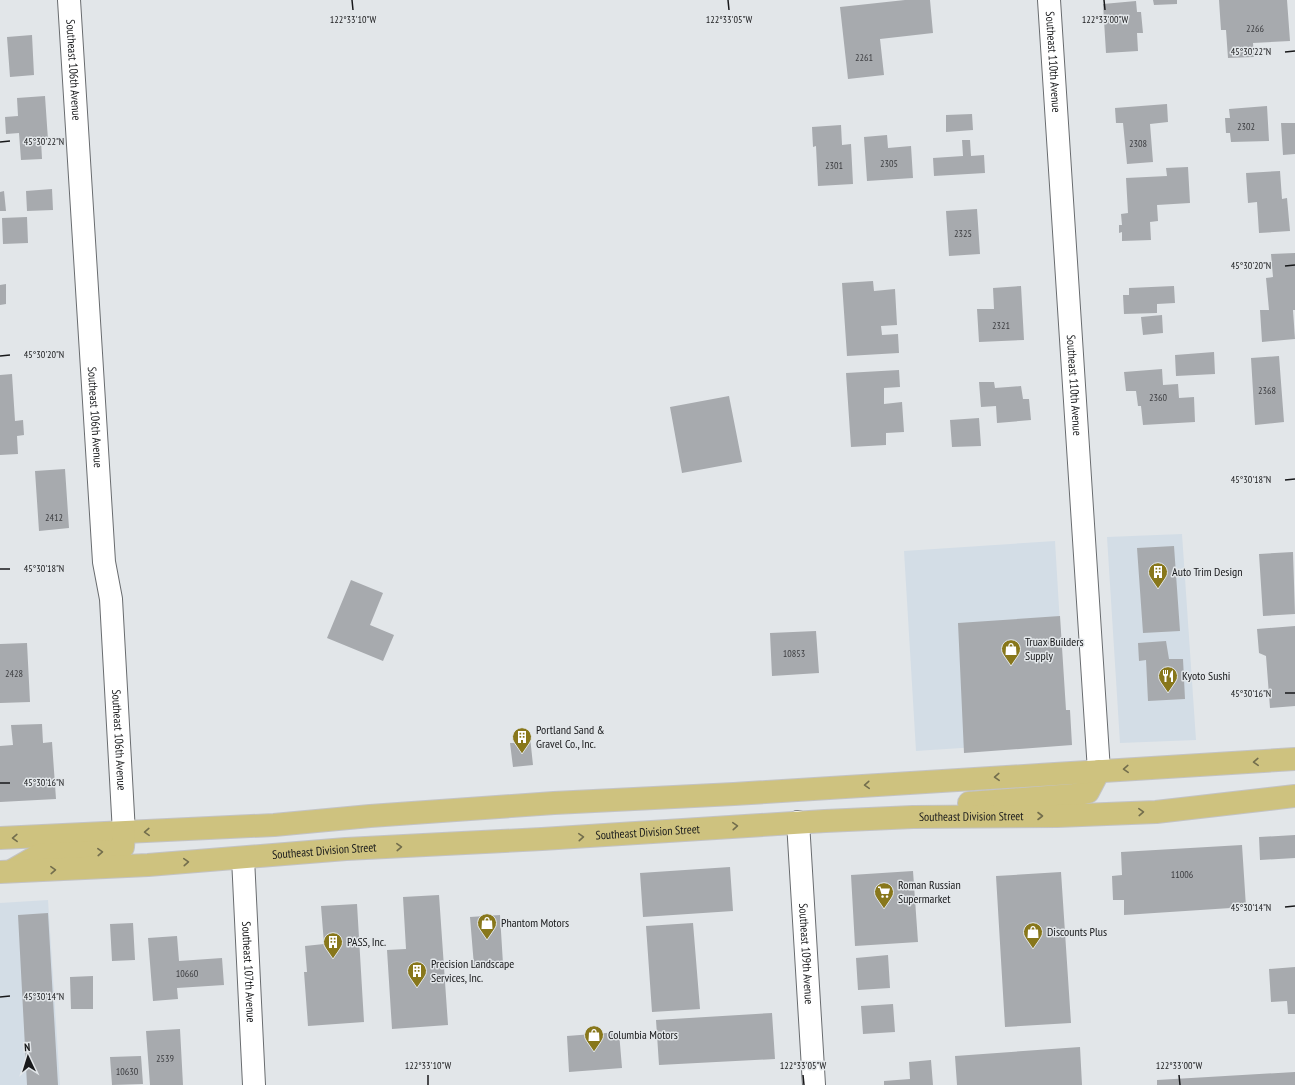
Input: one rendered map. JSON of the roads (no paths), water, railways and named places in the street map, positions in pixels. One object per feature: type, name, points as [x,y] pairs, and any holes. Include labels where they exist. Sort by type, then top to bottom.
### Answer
[{"type":"main road","points":[[0,838],[274,825],[370,816],[546,803],[1295,759]]},
{"type":"main road","points":[[953,817],[969,803],[1074,795],[1088,792],[1099,771]]},
{"type":"main road","points":[[798,822],[836,787]]},
{"type":"main road","name":"Southeast Division Street","points":[[5,872],[243,858],[346,849],[542,839],[798,822],[889,818],[1064,816],[1156,812],[1295,796]]},
{"type":"main road","points":[[5,872],[39,855],[114,851],[123,847],[124,833]]},
{"type":"street","name":"Southeast 106th Avenue","points":[[69,0],[104,562],[111,599],[124,833]]},
{"type":"street","name":"Southeast 110th Avenue","points":[[1050,0],[1099,771]]},
{"type":"street","name":"Southeast 109th Avenue","points":[[798,822],[814,1085]]},
{"type":"street","name":"Southeast 107th Avenue","points":[[243,858],[254,1085]]},
{"type":"place","name":"Auto Trim Design","points":[[1158,589]]},
{"type":"place","name":"Truax Builders Supply","points":[[1011,666]]},
{"type":"place","name":"Kyoto Sushi","points":[[1168,693]]},
{"type":"place","name":"Portland Sand & Gravel Co., Inc.","points":[[522,754]]},
{"type":"place","name":"Roman Russian Supermarket","points":[[884,909]]},
{"type":"place","name":"Phantom Motors","points":[[487,940]]},
{"type":"place","name":"Discounts Plus","points":[[1033,949]]},
{"type":"place","name":"PASS, Inc.","points":[[333,959]]},
{"type":"place","name":"Precision Landscape Services, Inc.","points":[[417,988]]},
{"type":"place","name":"Columbia Motors","points":[[594,1052]]}]
